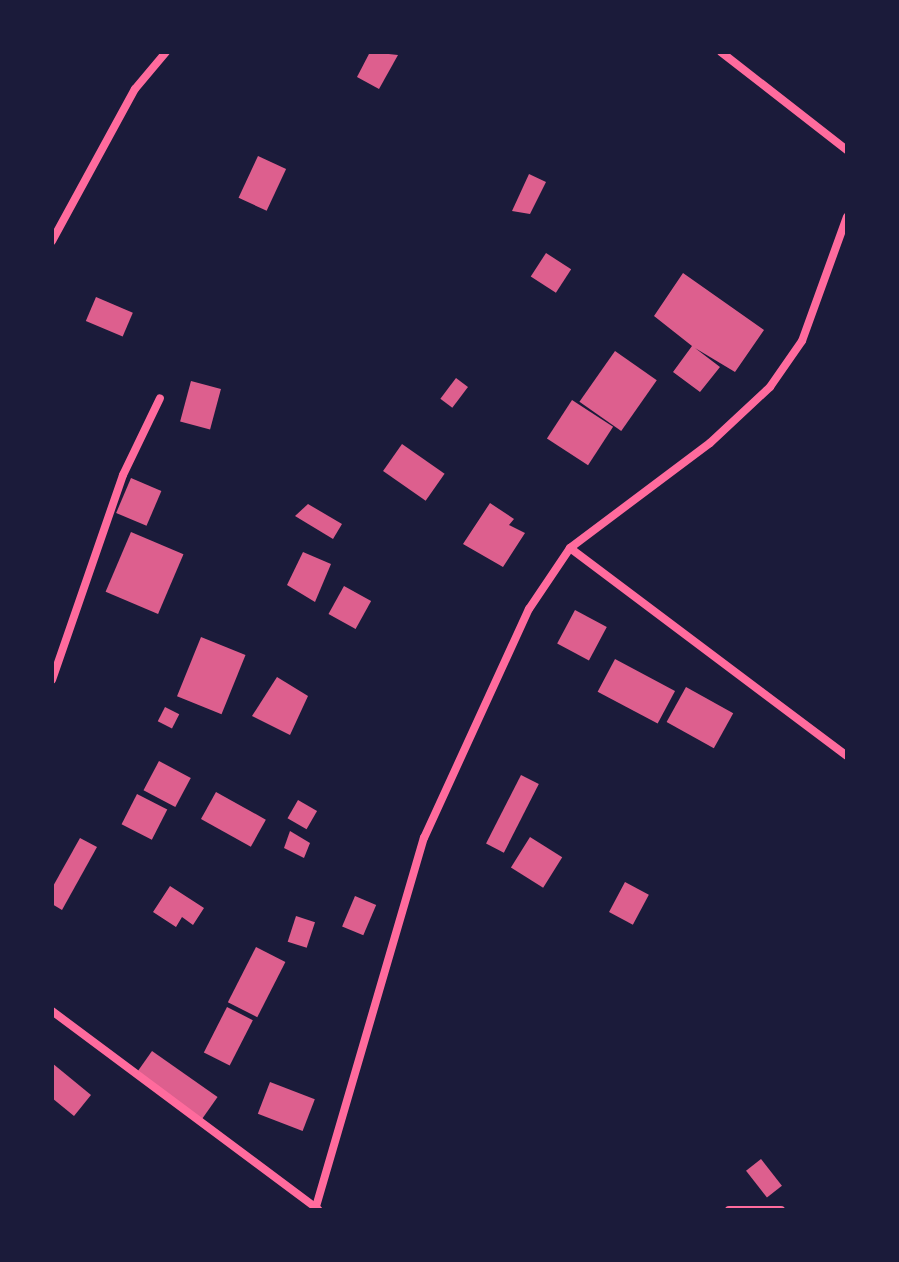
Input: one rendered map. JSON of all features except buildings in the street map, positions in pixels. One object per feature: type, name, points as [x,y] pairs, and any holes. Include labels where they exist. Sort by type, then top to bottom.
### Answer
[{"type":"street","points":[[52,241],[135,89],[166,52]]},
{"type":"street","points":[[721,52],[847,150]]},
{"type":"street","points":[[52,1011],[317,1209],[424,838],[524,619],[570,548],[710,443],[770,387],[802,341],[847,217]]},
{"type":"street","points":[[52,680],[123,475],[160,398]]},
{"type":"street","points":[[570,548],[847,756]]},
{"type":"street","points":[[729,1210],[781,1210]]}]
